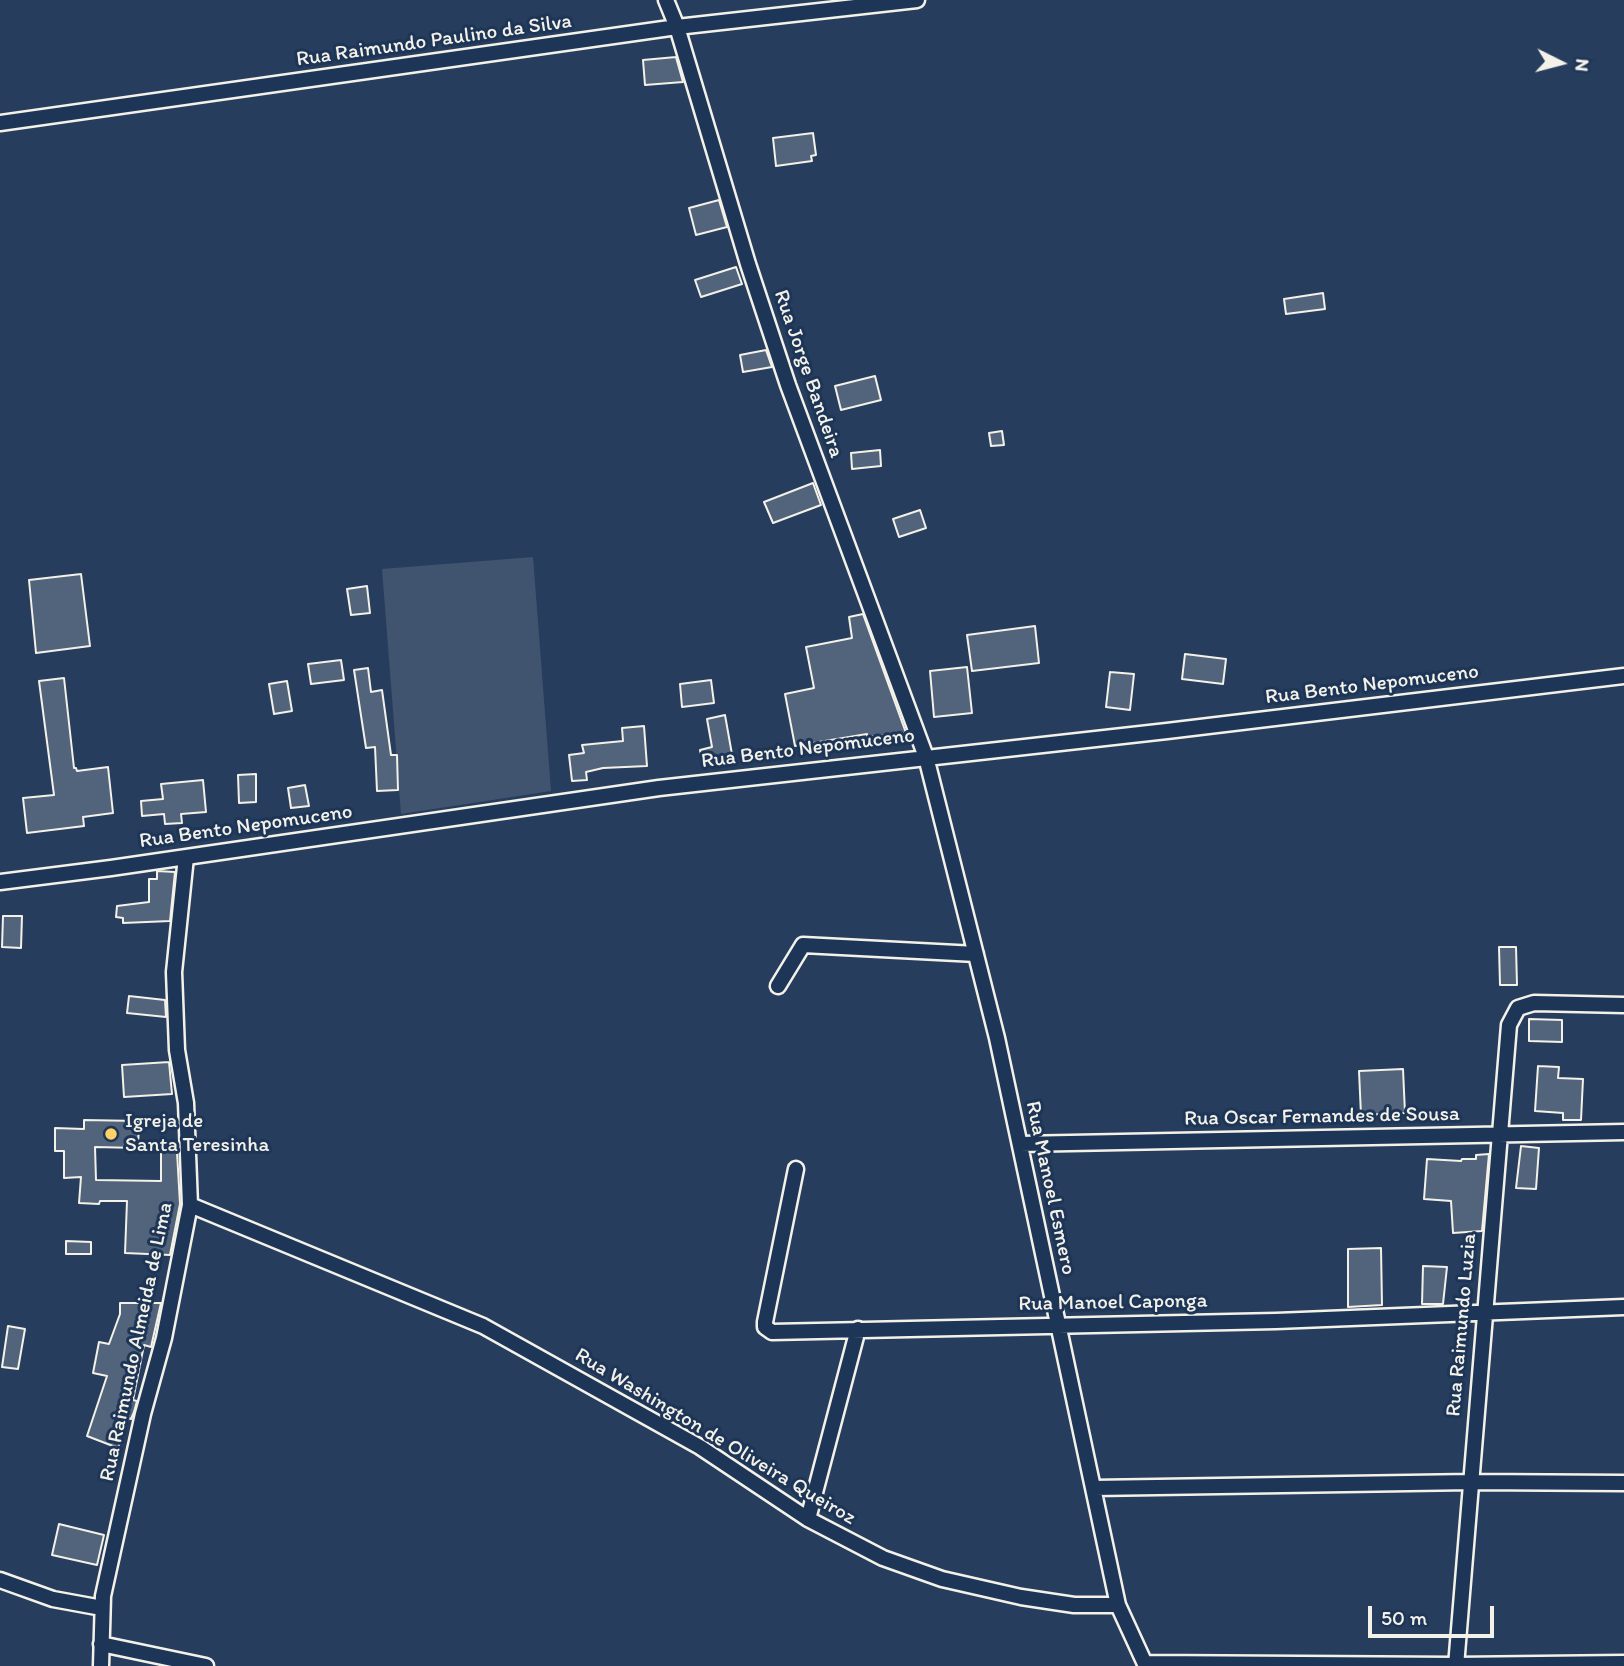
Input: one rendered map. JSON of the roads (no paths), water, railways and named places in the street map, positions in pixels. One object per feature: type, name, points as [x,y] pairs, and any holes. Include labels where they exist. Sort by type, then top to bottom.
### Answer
[{"type":"street","name":"Rua Jorge Bandeira","points":[[666,0],[677,27],[748,264],[788,385],[926,757]]},
{"type":"street","name":"Rua Raimundo Paulino da Silva","points":[[0,123],[677,27],[797,6],[916,0]]},
{"type":"street","name":"Rua Bento Nepomuceno","points":[[0,882],[659,788],[1624,676]]},
{"type":"street","name":"Rua Manoel Esmero","points":[[926,757],[1020,1144],[1118,1605],[1145,1665]]},
{"type":"street","name":"Rua Raimundo Almeida de Lima","points":[[101,1666],[102,1608],[142,1414],[164,1338],[190,1205],[186,1103],[177,1050],[174,972],[186,857]]},
{"type":"street","points":[[778,986],[803,945],[976,954]]},
{"type":"street","name":"Rua Raimundo Luzia","points":[[1456,1665],[1509,1025],[1518,1008],[1534,1003],[1624,1005]]},
{"type":"street","name":"Rua Oscar Fernandes de Sousa","points":[[1020,1144],[1624,1132]]},
{"type":"street","name":"Rua Manoel Caponga","points":[[796,1169],[765,1327],[772,1332],[1276,1321],[1624,1307]]},
{"type":"street","name":"Rua Washington de Oliveira Queiroz","points":[[190,1205],[483,1326],[700,1447],[808,1519],[883,1558],[942,1579],[1054,1603],[1118,1605]]},
{"type":"street","points":[[808,1519],[858,1329]]},
{"type":"street","points":[[1094,1488],[1471,1482],[1624,1483]]},
{"type":"street","points":[[0,1580],[52,1599],[102,1608]]},
{"type":"street","points":[[101,1644],[206,1666]]},
{"type":"street","points":[[1145,1665],[1624,1663]]},
{"type":"place","name":"Igreja de Santa Teresinha","points":[[111,1134]]}]
